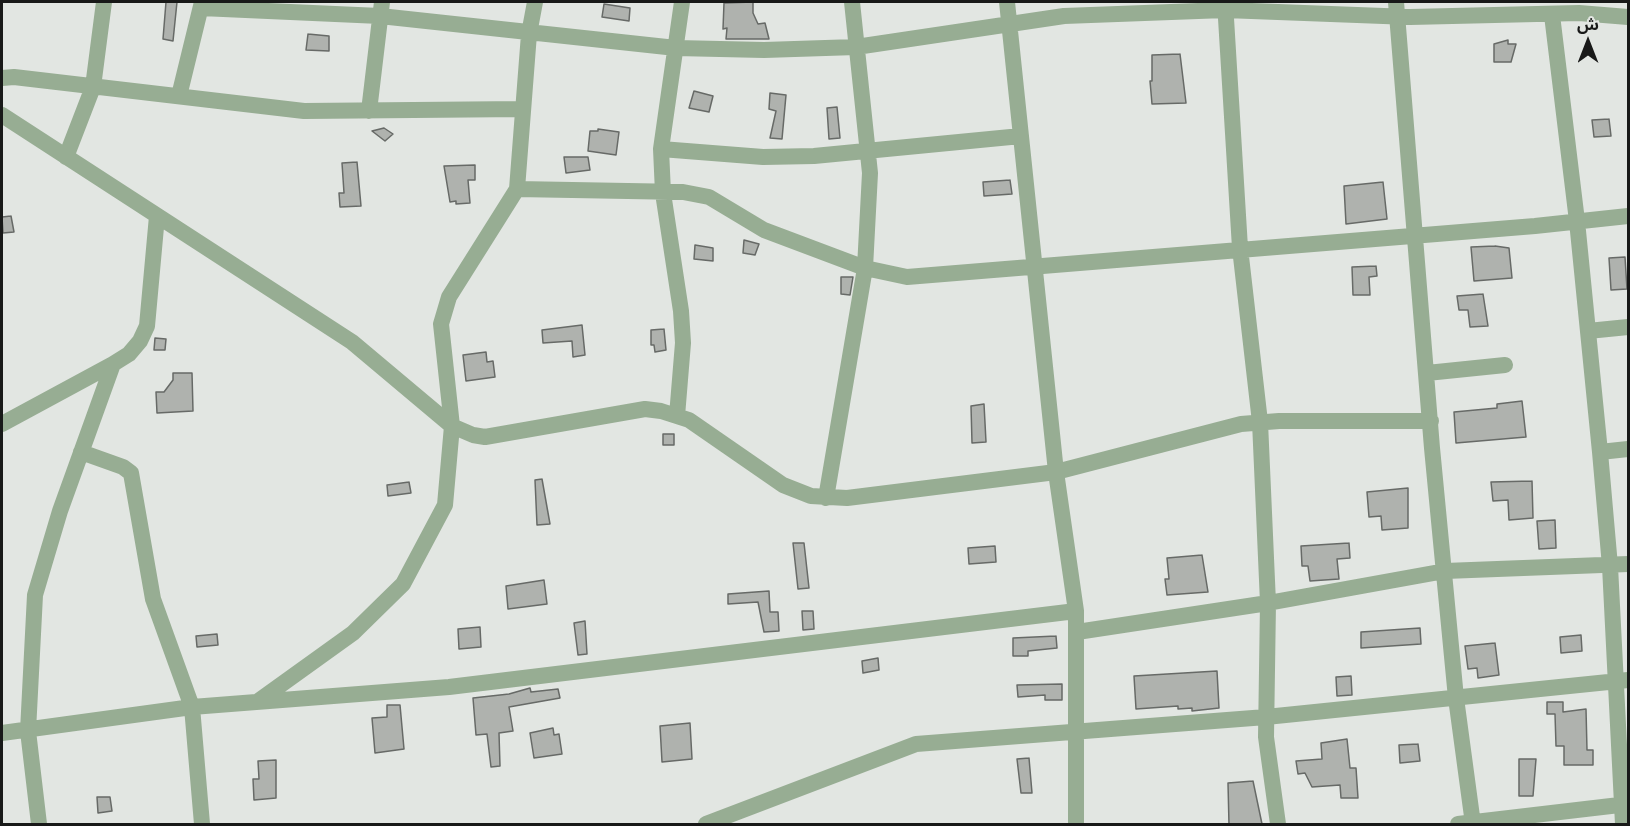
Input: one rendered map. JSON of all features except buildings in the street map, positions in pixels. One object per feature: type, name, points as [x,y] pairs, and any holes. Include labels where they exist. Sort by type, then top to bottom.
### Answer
[{"type":"street","points":[[66,157],[93,87],[104,2]]},
{"type":"street","points":[[256,702],[353,633],[403,584],[445,505],[452,426],[440,336],[444,310],[448,297],[517,189],[529,34],[536,2]]},
{"type":"street","points":[[677,416],[683,343],[681,311],[663,193],[661,149],[682,2]]},
{"type":"street","points":[[826,498],[866,268],[869,152],[852,2]]},
{"type":"street","points":[[1007,2],[1056,472],[1076,610],[1076,825]]},
{"type":"street","points":[[179,96],[202,5],[381,9],[529,34],[676,48],[764,50],[856,47],[1064,16],[1225,6],[1551,15],[1579,13],[1629,17]]},
{"type":"street","points":[[1225,6],[1240,248],[1260,422],[1268,603],[1266,737],[1278,825]]},
{"type":"street","points":[[369,111],[381,9]]},
{"type":"street","points":[[1397,9],[1426,373],[1468,824],[1625,804]]},
{"type":"street","points":[[1551,15],[1577,221],[1622,681],[1625,804],[1623,825]]},
{"type":"street","points":[[2,78],[14,77],[304,111],[523,109]]},
{"type":"street","points":[[2,115],[362,349],[452,426],[462,432],[485,437],[645,409],[677,416],[700,427],[783,485],[826,498],[847,498],[1056,472],[1220,429],[1260,422],[1431,421]]},
{"type":"street","points":[[661,149],[764,157],[869,152],[1021,136]]},
{"type":"street","points":[[517,189],[682,192],[709,197],[764,230],[866,268],[907,277],[1629,216]]},
{"type":"street","points":[[2,424],[113,364],[129,354],[140,341],[147,326],[157,216]]},
{"type":"street","points":[[1588,331],[1629,327]]},
{"type":"street","points":[[39,825],[28,731],[35,596],[60,510],[113,364]]},
{"type":"street","points":[[1426,373],[1505,365]]},
{"type":"street","points":[[1600,452],[1629,449]]},
{"type":"street","points":[[81,452],[123,467],[131,473],[153,599],[192,707],[202,825]]},
{"type":"street","points":[[1077,632],[1268,603],[1445,572],[1629,564]]},
{"type":"street","points":[[2,733],[192,707],[449,687],[1076,610]]},
{"type":"street","points":[[706,825],[916,744],[1266,717],[1622,681]]}]
